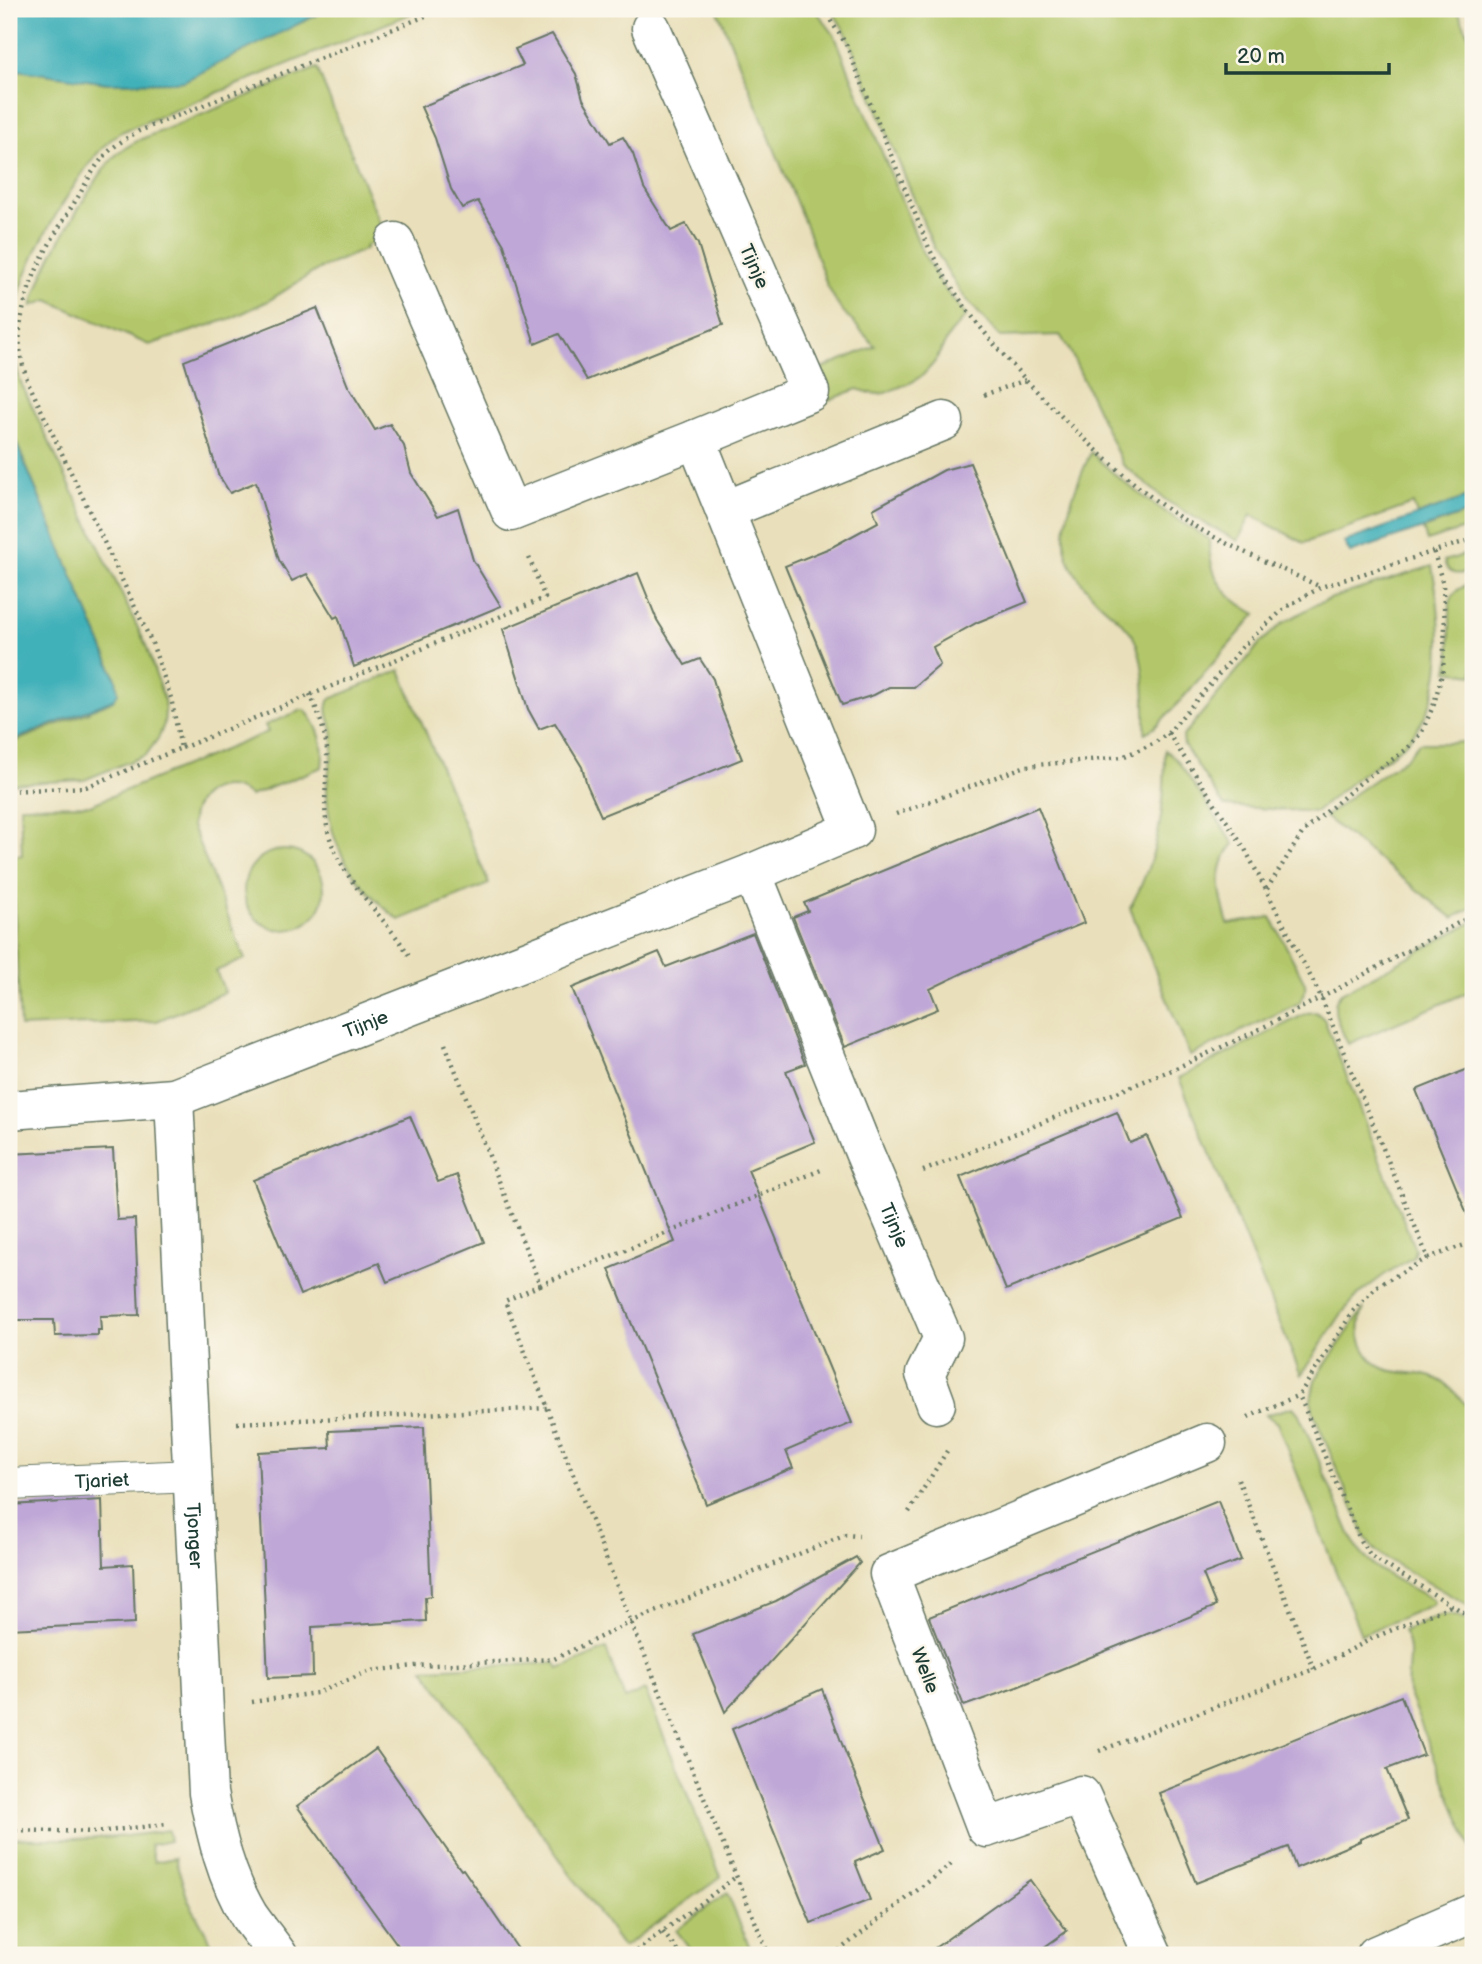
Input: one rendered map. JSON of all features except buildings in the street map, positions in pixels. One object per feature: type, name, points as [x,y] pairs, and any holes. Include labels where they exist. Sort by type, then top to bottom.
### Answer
[{"type":"street","name":"Tijnje","points":[[511,512],[810,392],[651,28]]},
{"type":"street","points":[[395,242],[511,512]]},
{"type":"street","points":[[726,510],[944,421]]},
{"type":"street","points":[[696,439],[853,830]]},
{"type":"street","name":"Tijnje","points":[[174,1098],[752,873],[853,830]]},
{"type":"street","name":"Tijnje","points":[[752,873],[864,1152],[943,1338],[925,1374],[936,1404]]},
{"type":"street","points":[[9,1110],[174,1098]]},
{"type":"street","name":"Tjonger","points":[[174,1098],[208,1793],[223,1859],[234,1887],[249,1915],[278,1955]]},
{"type":"street","points":[[897,1554],[1212,1436]]},
{"type":"street","name":"Welle","points":[[897,1554],[889,1574],[986,1828]]},
{"type":"street","points":[[986,1828],[1082,1795],[1153,1955]]},
{"type":"street","points":[[1376,1955],[1473,1913]]},
{"type":"lane","name":"Tjariet","points":[[9,1485],[193,1476]]},
{"type":"path","points":[[181,748],[171,698],[152,643],[23,367],[20,330],[32,281],[49,242],[100,160],[119,142],[139,131],[443,9]]},
{"type":"path","points":[[823,9],[846,44],[929,248],[945,280],[974,320],[1026,380],[1095,449],[1173,512],[1217,538],[1321,587]]},
{"type":"path","points":[[9,791],[86,788],[545,598],[511,512]]},
{"type":"path","points":[[853,830],[1026,766],[1122,757],[1153,744],[1168,733],[1244,645],[1286,607],[1321,587],[1473,539]]},
{"type":"path","points":[[1267,890],[1303,832],[1361,782],[1407,749],[1422,732],[1434,704],[1443,670],[1446,627],[1443,585],[1434,551]]},
{"type":"path","points":[[310,694],[325,736],[327,752],[324,810],[330,839],[347,874],[409,953],[540,1285]]},
{"type":"path","points":[[1168,733],[1245,849],[1321,997],[1428,1258]]},
{"type":"path","points":[[879,1188],[1174,1069],[1252,1033],[1473,915]]},
{"type":"path","points":[[769,1955],[631,1622],[505,1301],[864,1152]]},
{"type":"path","points":[[1314,1669],[1212,1436],[1299,1395],[1354,1310],[1377,1286],[1428,1258],[1473,1242]]},
{"type":"path","points":[[1299,1395],[1361,1542],[1373,1557],[1473,1618]]},
{"type":"path","points":[[204,1705],[253,1702],[317,1693],[370,1671],[554,1659],[631,1622],[846,1535],[897,1554],[950,1446],[936,1404]]},
{"type":"path","points":[[191,1425],[548,1408]]},
{"type":"path","points":[[1093,1754],[1314,1669],[1375,1637],[1454,1605]]},
{"type":"path","points":[[9,1830],[112,1831],[166,1825],[212,1814]]},
{"type":"path","points":[[833,1955],[974,1846],[986,1828]]},
{"type":"path","points":[[631,1955],[737,1876]]},
{"type":"path","points":[[663,1932],[681,1955]]},
{"type":"green space","points":[[328,9],[422,9],[119,133],[83,173],[52,221],[30,264],[16,308],[15,356],[20,381],[146,645],[165,711],[159,737],[146,755],[84,780],[9,784],[9,744],[111,701],[117,687],[116,679],[9,425],[9,69],[108,83],[184,81]]},
{"type":"green space","points":[[717,9],[815,9],[835,36],[922,251],[943,287],[966,316],[950,334],[934,363],[912,382],[885,393],[874,394],[857,389],[820,404],[819,402],[828,397],[818,370],[875,346],[839,307],[827,285],[808,231]]},
{"type":"green space","points":[[831,9],[1091,9],[1101,21],[1127,9],[1457,9],[1473,45],[1473,495],[1417,515],[1413,504],[1304,543],[1251,515],[1238,541],[1167,501],[1123,465],[1060,335],[1000,337],[960,292],[934,248],[846,33]]},
{"type":"green space","points":[[317,68],[386,238],[319,269],[268,301],[232,318],[149,345],[48,300],[32,306],[41,279],[60,240],[100,174],[119,153],[139,140]]},
{"type":"green space","points":[[1091,452],[1147,499],[1209,539],[1212,564],[1220,584],[1235,600],[1256,614],[1174,708],[1145,733],[1144,682],[1136,643],[1127,628],[1083,584],[1067,555],[1067,516]]},
{"type":"green space","points":[[1473,511],[1473,526],[1427,541],[1423,529]]},
{"type":"green space","points":[[1473,552],[1473,570],[1455,573],[1448,570],[1444,561]]},
{"type":"green space","points":[[1432,566],[1440,632],[1437,678],[1423,720],[1410,738],[1316,812],[1224,806],[1184,745],[1183,736],[1262,641],[1283,623],[1317,604]]},
{"type":"green space","points":[[1473,583],[1473,675],[1448,671],[1450,603],[1458,590]]},
{"type":"green space","points":[[400,670],[489,884],[399,920],[369,893],[346,863],[338,847],[328,810],[327,789],[333,746],[327,711],[330,699]]},
{"type":"green space","points":[[302,710],[310,716],[320,737],[322,767],[250,796],[230,787],[210,791],[197,804],[193,814],[192,826],[245,959],[216,971],[225,992],[157,1021],[20,1027],[12,856],[22,855],[20,806],[90,805],[268,732],[265,725]]},
{"type":"green space","points":[[1473,741],[1473,907],[1453,918],[1325,817],[1407,757],[1419,743]]},
{"type":"green space","points":[[1165,750],[1177,760],[1234,844],[1227,853],[1220,872],[1222,903],[1228,924],[1271,917],[1305,983],[1304,994],[1299,1003],[1190,1056],[1130,908],[1154,851],[1162,812]]},
{"type":"green space","points":[[284,850],[299,853],[312,862],[321,875],[324,890],[321,905],[312,918],[299,927],[284,930],[269,927],[256,918],[247,905],[244,890],[247,875],[256,862],[269,853]]},
{"type":"green space","points":[[1473,922],[1473,990],[1348,1044],[1335,1012],[1335,1005],[1341,993]]},
{"type":"green space","points":[[1316,1012],[1324,1019],[1415,1249],[1413,1257],[1359,1294],[1342,1313],[1301,1375],[1179,1078],[1307,1013]]},
{"type":"green space","points":[[1364,1308],[1360,1335],[1372,1360],[1389,1370],[1437,1379],[1473,1412],[1473,1608],[1375,1550],[1365,1537],[1314,1414],[1311,1400],[1315,1380]]},
{"type":"green space","points":[[1293,1407],[1299,1414],[1354,1543],[1361,1553],[1388,1576],[1432,1599],[1432,1605],[1361,1635],[1277,1423],[1266,1415]]},
{"type":"green space","points":[[1452,1615],[1466,1619],[1473,1625],[1473,1854],[1407,1684],[1409,1654],[1403,1631],[1439,1616]]},
{"type":"green space","points":[[606,1649],[625,1699],[645,1690],[721,1877],[623,1947],[424,1669],[556,1663],[559,1669]]},
{"type":"green space","points":[[168,1830],[170,1841],[150,1845],[154,1862],[175,1858],[188,1900],[218,1955],[9,1955],[9,1838],[89,1838]]},
{"type":"green space","points":[[727,1893],[753,1955],[695,1955],[676,1930]]},
{"type":"water","points":[[9,9],[328,9],[184,81],[108,83],[9,69]]},
{"type":"water","points":[[9,426],[116,679],[118,693],[113,700],[9,742]]},
{"type":"water","points":[[1473,495],[1473,511],[1350,553],[1344,542]]}]
